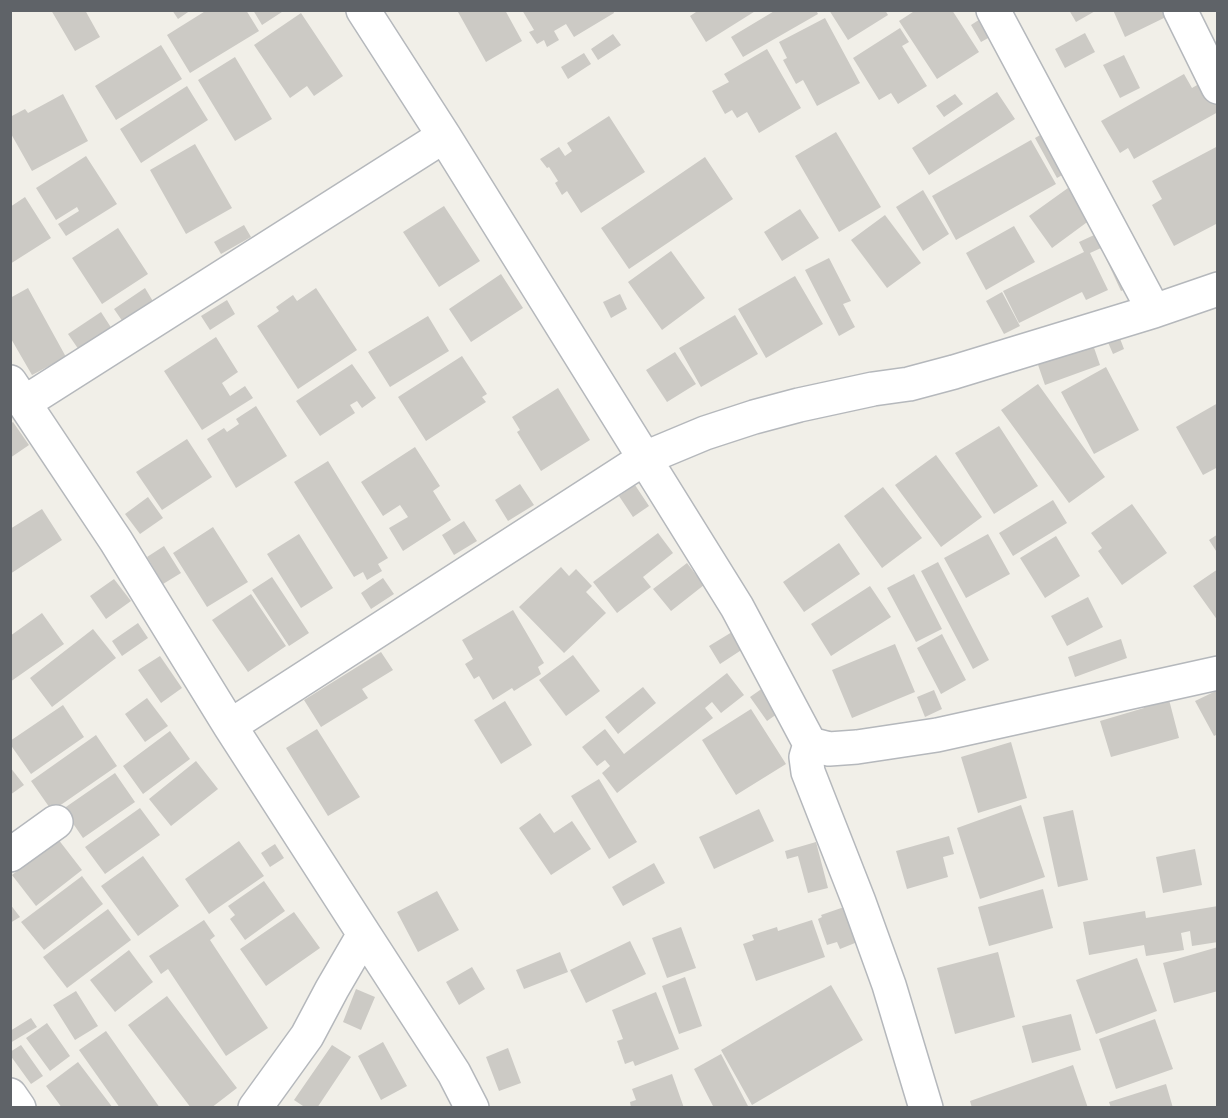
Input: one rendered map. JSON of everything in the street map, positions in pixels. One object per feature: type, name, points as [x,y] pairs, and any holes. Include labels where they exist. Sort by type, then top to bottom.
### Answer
[{"type":"street","points":[[363,10],[444,136],[736,607],[810,744],[806,757],[808,772],[860,902],[889,985],[926,1107]]},
{"type":"street","points":[[993,10],[1154,311]]},
{"type":"street","points":[[1180,10],[1218,87]]},
{"type":"street","points":[[444,136],[14,387],[116,541],[230,726],[454,1073],[472,1107]]},
{"type":"street","points":[[230,726],[645,458],[705,433],[754,417],[799,405],[909,384],[954,372],[1218,289]]},
{"type":"street","points":[[810,744],[829,749],[937,735],[1218,673]]},
{"type":"street","points":[[10,855],[56,822]]},
{"type":"street","points":[[255,1107],[307,1036],[364,934]]},
{"type":"street","points":[[10,1095],[20,1107]]},
{"type":"building","points":[[51,10],[85,10],[100,37],[75,51]]},
{"type":"building","points":[[172,10],[191,10],[178,19]]},
{"type":"building","points":[[207,10],[246,10],[259,31],[190,73],[167,35]]},
{"type":"building","points":[[253,10],[285,10],[262,25]]},
{"type":"building","points":[[461,10],[505,10],[522,41],[486,62],[458,12]]},
{"type":"building","points":[[522,10],[613,10],[614,13],[574,37],[566,24],[554,31],[559,40],[547,47],[544,40],[537,44],[529,32],[534,30]]},
{"type":"building","points":[[699,10],[757,10],[706,42],[690,16]]},
{"type":"building","points":[[776,10],[816,10],[818,14],[743,57],[731,37]]},
{"type":"building","points":[[829,10],[885,10],[888,15],[848,40]]},
{"type":"building","points":[[916,10],[952,10],[979,52],[937,79],[899,21]]},
{"type":"building","points":[[1069,10],[1097,10],[1076,22]]},
{"type":"building","points":[[1113,10],[1163,10],[1166,17],[1125,37]]},
{"type":"building","points":[[301,13],[343,76],[314,96],[307,86],[290,98],[254,45]]},
{"type":"building","points":[[988,14],[999,32],[981,42],[971,25]]},
{"type":"building","points":[[825,18],[860,83],[817,106],[803,80],[796,84],[783,60],[787,58],[779,42]]},
{"type":"building","points":[[900,28],[909,42],[902,46],[927,86],[898,104],[891,93],[879,100],[853,58]]},
{"type":"building","points":[[1085,33],[1095,52],[1065,68],[1055,49]]},
{"type":"building","points":[[613,34],[621,45],[598,60],[591,49]]},
{"type":"building","points":[[161,45],[182,79],[116,120],[95,86]]},
{"type":"building","points":[[767,49],[801,108],[759,133],[747,112],[737,118],[732,110],[725,114],[712,91],[729,82],[724,74]]},
{"type":"building","points":[[584,53],[591,64],[568,79],[561,67]]},
{"type":"building","points":[[1124,55],[1140,88],[1120,98],[1103,65]]},
{"type":"building","points":[[235,57],[272,119],[235,141],[198,80]]},
{"type":"building","points":[[1184,74],[1192,88],[1204,81],[1218,104],[1218,112],[1134,159],[1128,148],[1120,153],[1101,121]]},
{"type":"building","points":[[187,86],[208,120],[141,163],[120,129]]},
{"type":"building","points":[[997,92],[1015,119],[929,175],[912,148]]},
{"type":"building","points":[[63,94],[88,141],[32,171],[10,132],[10,117],[25,109],[28,113]]},
{"type":"building","points":[[955,94],[963,104],[944,117],[936,106]]},
{"type":"building","points":[[609,116],[645,172],[581,213],[567,191],[562,195],[555,183],[558,181],[549,167],[547,168],[540,159],[559,147],[565,156],[572,151],[567,143]]},
{"type":"building","points":[[1049,130],[1071,170],[1057,178],[1035,138]]},
{"type":"building","points":[[836,132],[881,207],[839,232],[795,156]]},
{"type":"building","points":[[1031,140],[1056,184],[956,240],[932,196]]},
{"type":"building","points":[[195,144],[232,208],[186,234],[150,170]]},
{"type":"building","points":[[1218,146],[1218,223],[1174,246],[1152,205],[1162,199],[1152,181]]},
{"type":"building","points":[[86,156],[117,204],[66,236],[58,224],[79,211],[77,207],[56,220],[36,188]]},
{"type":"building","points":[[705,157],[733,199],[629,269],[601,228]]},
{"type":"building","points":[[1068,188],[1090,220],[1052,248],[1029,216]]},
{"type":"building","points":[[923,190],[949,234],[923,251],[896,207]]},
{"type":"building","points":[[25,197],[51,238],[10,264],[10,207]]},
{"type":"building","points":[[444,206],[480,261],[439,287],[403,232]]},
{"type":"building","points":[[800,209],[819,238],[782,261],[764,232]]},
{"type":"building","points":[[885,215],[921,263],[887,288],[851,240]]},
{"type":"building","points":[[244,225],[251,237],[221,254],[214,242]]},
{"type":"building","points":[[1014,226],[1035,262],[986,290],[966,253]]},
{"type":"building","points":[[118,228],[148,274],[102,304],[72,258]]},
{"type":"building","points":[[1105,230],[1132,286],[1121,291],[1101,248],[1090,253],[1108,290],[1086,300],[1082,292],[1019,323],[1003,291],[1084,252],[1079,242]]},
{"type":"building","points":[[671,251],[705,298],[662,330],[628,282]]},
{"type":"building","points":[[829,258],[851,301],[843,304],[855,327],[839,336],[805,270]]},
{"type":"building","points":[[501,274],[523,308],[471,342],[449,309]]},
{"type":"building","points":[[795,276],[823,324],[766,358],[738,309]]},
{"type":"building","points":[[28,288],[66,357],[32,375],[10,337],[10,298]]},
{"type":"building","points":[[145,288],[154,303],[123,322],[114,309]]},
{"type":"building","points":[[316,288],[357,350],[298,389],[257,326],[279,311],[276,307],[293,295],[297,301]]},
{"type":"building","points":[[1002,292],[1020,326],[1004,334],[986,301]]},
{"type":"building","points":[[620,294],[627,309],[611,318],[603,302]]},
{"type":"building","points":[[227,300],[235,314],[210,330],[201,316]]},
{"type":"building","points":[[101,312],[112,329],[79,350],[68,334]]},
{"type":"building","points":[[735,315],[758,354],[701,387],[679,348]]},
{"type":"building","points":[[428,316],[449,351],[390,387],[368,352]]},
{"type":"building","points":[[1116,328],[1124,349],[1113,354],[1104,333]]},
{"type":"building","points":[[216,337],[238,372],[222,383],[230,396],[245,386],[253,398],[202,430],[164,371]]},
{"type":"building","points":[[1091,339],[1100,365],[1045,385],[1036,359]]},
{"type":"building","points":[[675,352],[696,384],[667,402],[646,370]]},
{"type":"building","points":[[462,356],[487,394],[482,397],[486,402],[426,441],[398,397]]},
{"type":"building","points":[[352,364],[376,398],[362,408],[357,401],[350,405],[355,413],[320,436],[296,401]]},
{"type":"building","points":[[1106,367],[1139,430],[1094,454],[1061,392]]},
{"type":"building","points":[[1038,384],[1105,477],[1069,503],[1001,410]]},
{"type":"building","points":[[558,388],[590,440],[541,471],[517,432],[520,430],[512,417]]},
{"type":"building","points":[[1218,403],[1218,467],[1203,475],[1176,427]]},
{"type":"building","points":[[256,406],[287,456],[236,488],[207,439],[224,428],[227,432],[239,424],[236,419]]},
{"type":"building","points":[[13,422],[29,445],[10,458],[10,424]]},
{"type":"building","points":[[999,426],[1038,486],[994,514],[955,453]]},
{"type":"building","points":[[187,439],[212,477],[162,510],[136,472]]},
{"type":"building","points":[[415,447],[440,486],[433,491],[451,520],[403,551],[389,528],[408,517],[400,505],[383,516],[361,482]]},
{"type":"building","points":[[936,455],[982,517],[941,547],[895,485]]},
{"type":"building","points":[[328,461],[388,558],[378,564],[382,571],[367,580],[363,572],[354,577],[294,482]]},
{"type":"building","points":[[520,484],[534,505],[508,521],[495,500]]},
{"type":"building","points":[[635,485],[649,506],[633,517],[619,496]]},
{"type":"building","points":[[883,487],[922,538],[882,568],[844,516]]},
{"type":"building","points":[[148,497],[163,518],[140,534],[125,514]]},
{"type":"building","points":[[1053,500],[1067,523],[1013,556],[999,533]]},
{"type":"building","points":[[1132,504],[1167,553],[1122,585],[1098,551],[1102,548],[1091,533]]},
{"type":"building","points":[[42,509],[62,540],[10,574],[10,529]]},
{"type":"building","points":[[464,521],[477,541],[454,555],[442,535]]},
{"type":"building","points":[[213,527],[248,582],[207,607],[173,553]]},
{"type":"building","points":[[658,533],[673,553],[643,577],[651,587],[617,613],[593,582]]},
{"type":"building","points":[[299,534],[333,588],[301,608],[267,554]]},
{"type":"building","points":[[988,534],[1010,574],[966,598],[944,558]]},
{"type":"building","points":[[1218,534],[1218,554],[1209,540]]},
{"type":"building","points":[[1056,536],[1080,576],[1045,598],[1020,558]]},
{"type":"building","points":[[839,543],[860,574],[804,612],[783,582]]},
{"type":"building","points":[[164,546],[181,573],[163,584],[147,557]]},
{"type":"building","points":[[938,562],[989,660],[973,669],[921,571]]},
{"type":"building","points":[[687,563],[704,585],[671,611],[653,589]]},
{"type":"building","points":[[561,567],[569,576],[576,569],[592,586],[586,592],[606,613],[564,653],[519,607]]},
{"type":"building","points":[[1218,569],[1218,621],[1193,586]]},
{"type":"building","points":[[914,574],[942,629],[916,642],[887,588]]},
{"type":"building","points":[[272,577],[309,633],[289,646],[252,590]]},
{"type":"building","points":[[383,578],[394,594],[371,609],[361,593]]},
{"type":"building","points":[[114,579],[131,601],[106,619],[90,596]]},
{"type":"building","points":[[870,586],[891,617],[831,656],[811,624]]},
{"type":"building","points":[[251,594],[286,646],[248,672],[212,620]]},
{"type":"building","points":[[1088,597],[1103,627],[1067,646],[1051,616]]},
{"type":"building","points":[[513,610],[544,663],[538,667],[541,674],[514,691],[512,688],[493,700],[479,676],[474,679],[465,664],[473,659],[462,640]]},
{"type":"building","points":[[42,613],[64,644],[10,682],[10,636]]},
{"type":"building","points":[[138,623],[148,638],[122,656],[112,641]]},
{"type":"building","points":[[93,629],[116,658],[52,707],[30,678]]},
{"type":"building","points":[[732,632],[743,649],[720,664],[709,646]]},
{"type":"building","points":[[942,634],[966,680],[941,694],[917,648]]},
{"type":"building","points":[[1121,639],[1127,658],[1075,677],[1068,657]]},
{"type":"building","points":[[895,644],[915,692],[852,718],[832,670]]},
{"type":"building","points":[[381,652],[393,670],[362,689],[368,698],[321,727],[304,700]]},
{"type":"building","points":[[573,655],[600,691],[566,716],[539,680]]},
{"type":"building","points":[[160,656],[182,688],[161,703],[138,670]]},
{"type":"building","points":[[727,673],[744,695],[721,713],[712,702],[705,708],[713,718],[617,793],[602,773],[610,766],[605,760],[597,766],[582,747],[605,729],[624,754]]},
{"type":"building","points":[[770,683],[787,707],[767,721],[750,697]]},
{"type":"building","points":[[643,687],[656,703],[618,734],[605,717]]},
{"type":"building","points":[[934,690],[942,709],[925,717],[917,697]]},
{"type":"building","points":[[1218,690],[1218,734],[1214,736],[1195,701]]},
{"type":"building","points":[[1167,692],[1179,738],[1111,757],[1100,721],[1144,708],[1141,699]]},
{"type":"building","points":[[147,698],[168,726],[145,742],[125,714]]},
{"type":"building","points":[[505,701],[532,745],[501,764],[474,720]]},
{"type":"building","points":[[63,705],[84,737],[31,774],[10,741]]},
{"type":"building","points":[[751,709],[786,764],[736,795],[702,740]]},
{"type":"building","points":[[317,729],[360,797],[328,816],[286,748]]},
{"type":"building","points":[[170,731],[190,759],[143,794],[123,766]]},
{"type":"building","points":[[96,735],[117,766],[52,811],[31,781]]},
{"type":"building","points":[[1011,742],[1027,798],[978,813],[961,757]]},
{"type":"building","points":[[196,761],[218,789],[171,826],[149,799]]},
{"type":"building","points":[[10,767],[24,785],[10,795]]},
{"type":"building","points":[[115,773],[135,802],[83,838],[63,809]]},
{"type":"building","points":[[599,779],[637,842],[609,859],[571,796]]},
{"type":"building","points":[[1021,805],[1045,877],[980,899],[957,828]]},
{"type":"building","points":[[140,808],[160,835],[105,874],[85,847]]},
{"type":"building","points":[[759,809],[774,841],[714,869],[699,837]]},
{"type":"building","points":[[1073,810],[1088,880],[1058,887],[1043,817]]},
{"type":"building","points":[[540,813],[554,833],[572,821],[591,849],[551,875],[519,828]]},
{"type":"building","points":[[949,836],[954,854],[943,857],[948,877],[907,889],[896,851]]},
{"type":"building","points":[[58,839],[82,870],[36,906],[12,875]]},
{"type":"building","points":[[239,841],[264,876],[209,914],[185,879]]},
{"type":"building","points":[[816,842],[828,888],[808,893],[798,856],[787,859],[785,851]]},
{"type":"building","points":[[275,844],[284,858],[270,867],[261,853]]},
{"type":"building","points":[[1195,849],[1202,885],[1163,893],[1156,857]]},
{"type":"building","points":[[143,856],[179,906],[138,936],[101,886]]},
{"type":"building","points":[[654,863],[665,883],[623,906],[612,887]]},
{"type":"building","points":[[82,876],[103,904],[44,950],[21,922]]},
{"type":"building","points":[[264,881],[285,911],[245,940],[230,919],[235,915],[228,906]]},
{"type":"building","points":[[1043,889],[1053,928],[989,946],[978,907]]},
{"type":"building","points":[[437,891],[459,930],[418,952],[397,912]]},
{"type":"building","points":[[10,904],[20,917],[10,923]]},
{"type":"building","points":[[847,906],[860,941],[840,949],[837,942],[827,945],[818,919],[822,917],[821,915]]},
{"type":"building","points":[[1218,906],[1218,942],[1192,946],[1190,931],[1181,933],[1184,950],[1146,956],[1144,945],[1089,955],[1083,922],[1145,911],[1146,918]]},
{"type":"building","points":[[108,909],[131,940],[67,988],[43,957]]},
{"type":"building","points":[[294,912],[320,948],[266,986],[240,949]]},
{"type":"building","points":[[204,920],[215,936],[210,940],[268,1028],[226,1056],[168,969],[161,974],[149,956]]},
{"type":"building","points":[[812,920],[825,957],[756,981],[743,944],[754,940],[752,935],[777,927],[778,931]]},
{"type":"building","points":[[681,927],[696,968],[667,978],[652,938]]},
{"type":"building","points":[[630,941],[646,974],[586,1003],[570,970]]},
{"type":"building","points":[[1218,947],[1218,991],[1174,1003],[1163,963]]},
{"type":"building","points":[[129,950],[153,982],[115,1012],[90,980]]},
{"type":"building","points":[[560,952],[568,972],[524,989],[516,970]]},
{"type":"building","points":[[998,952],[1015,1017],[955,1034],[937,968]]},
{"type":"building","points":[[1137,958],[1157,1011],[1096,1034],[1076,980]]},
{"type":"building","points":[[472,967],[485,989],[459,1005],[446,982]]},
{"type":"building","points":[[685,977],[702,1026],[679,1034],[662,986]]},
{"type":"building","points":[[831,985],[863,1040],[752,1105],[721,1050]]},
{"type":"building","points":[[356,989],[375,997],[361,1030],[343,1022]]},
{"type":"building","points":[[76,991],[98,1026],[75,1040],[53,1005]]},
{"type":"building","points":[[656,992],[679,1049],[635,1066],[633,1061],[625,1064],[617,1041],[623,1039],[612,1010]]},
{"type":"building","points":[[167,996],[237,1088],[211,1108],[191,1108],[128,1025]]},
{"type":"building","points":[[1071,1014],[1081,1050],[1032,1063],[1022,1026]]},
{"type":"building","points":[[31,1018],[37,1027],[10,1043],[10,1031]]},
{"type":"building","points":[[1155,1019],[1173,1069],[1116,1089],[1099,1039]]},
{"type":"building","points":[[47,1023],[70,1056],[50,1071],[26,1038]]},
{"type":"building","points":[[106,1031],[160,1108],[120,1108],[79,1050]]},
{"type":"building","points":[[383,1042],[407,1086],[381,1100],[358,1056]]},
{"type":"building","points":[[21,1045],[43,1076],[31,1084],[10,1055],[10,1052]]},
{"type":"building","points":[[332,1045],[351,1057],[317,1108],[306,1108],[294,1100]]},
{"type":"building","points":[[508,1048],[521,1083],[499,1091],[486,1057]]},
{"type":"building","points":[[721,1054],[749,1108],[714,1108],[694,1069]]},
{"type":"building","points":[[78,1062],[113,1108],[62,1108],[46,1086]]},
{"type":"building","points":[[1073,1065],[1088,1108],[972,1108],[970,1101]]},
{"type":"building","points":[[672,1074],[684,1108],[631,1108],[630,1102],[636,1100],[632,1089]]},
{"type":"building","points":[[1166,1084],[1173,1108],[1111,1108],[1109,1102]]}]
